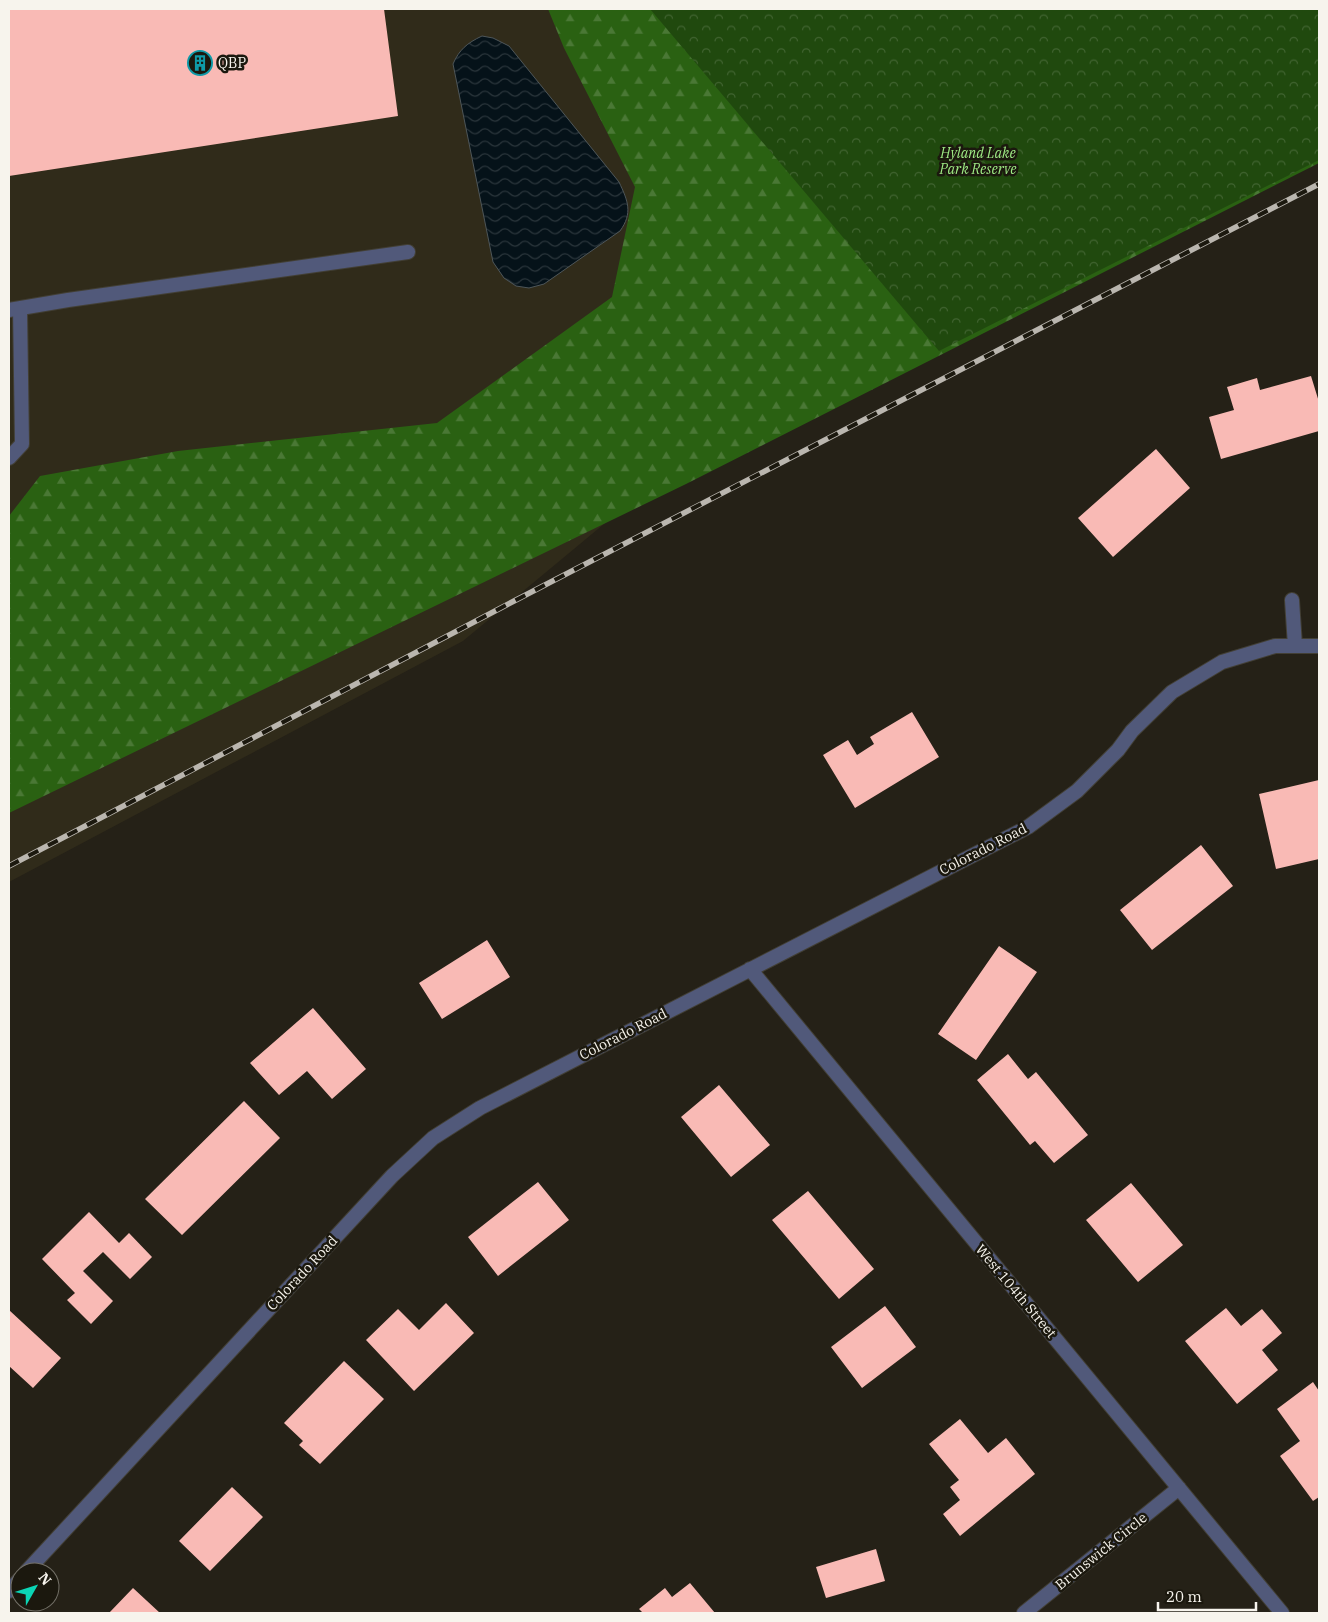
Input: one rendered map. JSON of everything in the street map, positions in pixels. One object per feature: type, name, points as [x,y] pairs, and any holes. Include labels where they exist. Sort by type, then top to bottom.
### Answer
[{"type":"street","points":[[9,458],[22,444],[15,388],[14,309],[408,252]]},
{"type":"street","points":[[1292,600],[1296,646]]},
{"type":"street","name":"Colorado Road","points":[[35,1562],[392,1176],[433,1138],[480,1108],[1028,826],[1077,791],[1118,750],[1132,731],[1172,692],[1222,662],[1275,646],[1319,646]]},
{"type":"street","name":"West 104th Street","points":[[750,969],[1282,1613]]},
{"type":"street","name":"Brunswick Circle","points":[[1024,1613],[1179,1488]]},
{"type":"shaded area","points":[[9,9],[580,9],[709,286],[651,485],[463,641],[9,882]]},
{"type":"green space","points":[[548,9],[1319,9],[1319,163],[686,484],[9,813],[9,516],[40,476],[178,451],[437,423],[612,297],[635,187],[564,48]]},
{"type":"green space","name":"Hyland Lake Park Reserve","points":[[650,9],[1319,9],[1319,160],[939,351]]},
{"type":"water","points":[[482,36],[493,38],[509,46],[619,182],[627,201],[627,218],[620,231],[544,284],[529,288],[516,286],[504,278],[493,262],[453,64],[464,47]]},
{"type":"building","name":"QBP","points":[[9,9],[384,9],[398,116],[9,176]]},
{"type":"building","points":[[1311,376],[1319,402],[1319,431],[1221,459],[1209,417],[1234,410],[1227,387],[1257,378],[1260,390]]},
{"type":"building","points":[[1156,449],[1190,488],[1113,557],[1078,518]]},
{"type":"building","points":[[912,712],[939,757],[855,808],[823,755],[848,740],[857,755],[874,744],[870,737]]},
{"type":"building","points":[[1319,780],[1319,859],[1276,869],[1259,794]]},
{"type":"building","points":[[1201,845],[1233,886],[1152,950],[1120,910]]},
{"type":"building","points":[[487,940],[510,977],[442,1019],[419,983]]},
{"type":"building","points":[[999,946],[1037,972],[976,1060],[938,1034]]},
{"type":"building","points":[[313,1008],[366,1069],[332,1099],[307,1071],[279,1095],[250,1063]]},
{"type":"building","points":[[1008,1054],[1028,1079],[1036,1072],[1088,1135],[1054,1163],[1035,1141],[1030,1145],[977,1080]]},
{"type":"building","points":[[719,1085],[770,1145],[731,1177],[681,1117]]},
{"type":"building","points":[[244,1101],[280,1138],[182,1235],[145,1199]]},
{"type":"building","points":[[538,1182],[569,1220],[498,1276],[468,1237]]},
{"type":"building","points":[[1131,1183],[1183,1245],[1138,1282],[1086,1220]]},
{"type":"building","points":[[808,1191],[874,1269],[839,1299],[772,1220]]},
{"type":"building","points":[[89,1212],[119,1243],[129,1233],[152,1257],[130,1279],[103,1252],[83,1271],[113,1301],[91,1324],[67,1300],[75,1293],[42,1259]]},
{"type":"building","points":[[446,1303],[474,1333],[414,1391],[366,1340],[398,1309],[419,1330]]},
{"type":"building","points":[[885,1306],[916,1347],[862,1388],[831,1347]]},
{"type":"building","points":[[1226,1308],[1241,1326],[1262,1309],[1282,1333],[1262,1350],[1278,1370],[1237,1404],[1185,1341]]},
{"type":"building","points":[[9,1310],[61,1358],[33,1388],[9,1366]]},
{"type":"building","points":[[344,1361],[384,1399],[320,1464],[299,1445],[303,1441],[284,1423]]},
{"type":"building","points":[[1313,1382],[1319,1391],[1319,1497],[1313,1501],[1280,1456],[1300,1441],[1277,1409]]},
{"type":"building","points":[[960,1419],[988,1453],[1006,1438],[1035,1474],[960,1536],[943,1514],[960,1500],[950,1487],[959,1480],[929,1444]]},
{"type":"building","points":[[232,1487],[263,1517],[210,1571],[179,1541]]},
{"type":"building","points":[[876,1549],[885,1581],[826,1598],[816,1567]]},
{"type":"building","points":[[690,1583],[715,1613],[643,1613],[639,1609],[665,1588],[672,1597]]},
{"type":"building","points":[[133,1588],[160,1613],[109,1613]]},
{"type":"railway","points":[[9,866],[514,601],[1319,184]]},
{"type":"place","name":"QBP","points":[[200,63]]}]
